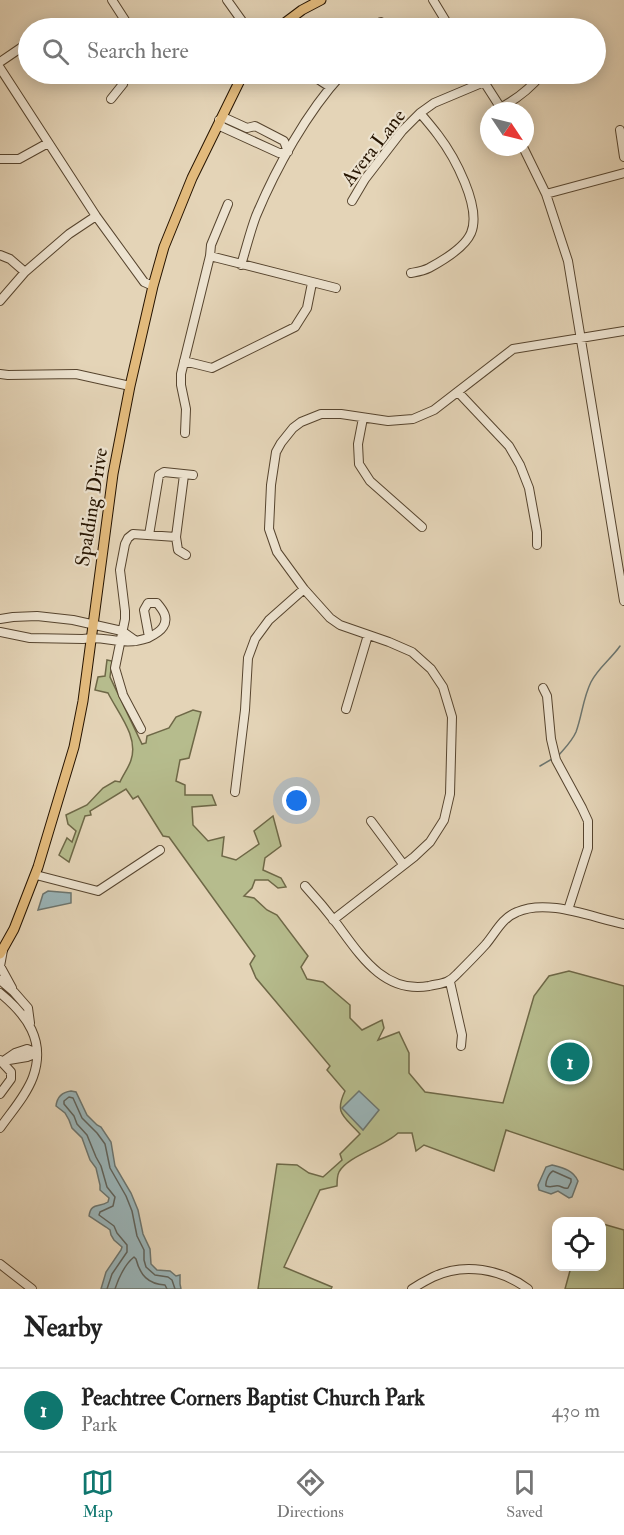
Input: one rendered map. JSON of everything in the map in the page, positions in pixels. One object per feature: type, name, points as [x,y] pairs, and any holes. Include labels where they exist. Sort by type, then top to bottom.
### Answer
[{"type":"main road","points":[[291,18],[321,0]]},
{"type":"main road","name":"Spalding Drive","points":[[1,952],[14,929],[36,875],[74,747],[83,701],[113,474],[153,286],[164,247],[179,208],[238,84]]},
{"type":"street","points":[[112,0],[124,18]]},
{"type":"street","points":[[227,0],[240,18]]},
{"type":"street","points":[[433,0],[444,18]]},
{"type":"street","points":[[0,62],[18,50]]},
{"type":"street","points":[[0,68],[96,216],[144,282],[153,286]]},
{"type":"street","points":[[111,99],[123,84]]},
{"type":"street","points":[[325,84],[330,87]]},
{"type":"street","points":[[241,265],[255,218],[270,184],[315,107],[333,84]]},
{"type":"street","name":"Avera Lane","points":[[352,201],[365,179],[402,131],[420,113],[480,84]]},
{"type":"street","points":[[485,84],[497,102]]},
{"type":"street","points":[[512,102],[534,84]]},
{"type":"street","points":[[411,273],[427,269],[457,251],[471,234],[475,217],[470,195],[449,152],[420,113]]},
{"type":"street","points":[[219,120],[222,127],[245,132],[279,153],[288,152]]},
{"type":"street","points":[[245,132],[255,126],[284,141],[288,152]]},
{"type":"street","points":[[620,130],[624,157]]},
{"type":"street","points":[[0,159],[19,159],[48,142]]},
{"type":"street","points":[[527,156],[546,194],[568,261],[624,602]]},
{"type":"street","points":[[546,194],[624,173]]},
{"type":"street","points":[[185,433],[186,410],[181,374],[211,245],[228,204]]},
{"type":"street","points":[[0,301],[26,272],[69,234],[96,216]]},
{"type":"street","points":[[0,255],[10,259],[26,272]]},
{"type":"street","points":[[210,256],[336,288]]},
{"type":"street","points":[[184,361],[212,368],[296,327],[307,308],[312,283]]},
{"type":"street","points":[[333,920],[430,842],[444,820],[450,794],[452,717],[443,687],[431,669],[412,652],[340,625],[330,618],[304,589],[277,552],[269,529],[271,485],[276,452],[292,428],[321,414],[341,414],[388,421],[413,419],[434,410],[513,349],[624,331]]},
{"type":"street","points":[[0,374],[76,375],[130,386]]},
{"type":"street","points":[[458,392],[509,446],[520,465],[529,488],[537,532],[537,545]]},
{"type":"street","points":[[363,418],[358,444],[359,464],[370,482],[422,527]]},
{"type":"street","points":[[149,535],[159,475],[164,472],[188,475],[176,537],[178,550],[186,555]]},
{"type":"street","points":[[141,729],[123,695],[115,668],[125,611],[120,570],[125,544],[133,534],[176,537]]},
{"type":"street","points":[[235,792],[245,710],[248,658],[255,639],[269,620],[304,589]]},
{"type":"street","points":[[0,619],[13,616],[37,616],[73,620],[122,631],[136,641]]},
{"type":"street","points":[[0,632],[30,638],[90,638],[120,642],[136,641],[148,637]]},
{"type":"street","points":[[346,709],[368,635]]},
{"type":"street","points":[[543,688],[547,696],[551,739],[556,760],[588,821],[588,848],[568,910]]},
{"type":"street","points":[[371,821],[403,864]]},
{"type":"street","points":[[36,875],[98,891],[160,850]]},
{"type":"street","points":[[305,886],[364,960],[378,974],[398,984],[418,988],[450,982],[485,945],[503,921],[518,911],[539,906],[568,910],[624,924]]},
{"type":"street","points":[[1,952],[0,966],[14,992]]},
{"type":"street","points":[[0,980],[28,1008],[30,1024]]},
{"type":"street","points":[[450,982],[462,1035],[461,1046]]},
{"type":"street","points":[[0,993],[30,1024],[37,1053],[32,1079],[0,1128]]},
{"type":"street","points":[[1,1061],[37,1053]]},
{"type":"street","points":[[0,1094],[11,1079],[11,1072],[1,1061]]},
{"type":"street","points":[[0,1264],[33,1289]]},
{"type":"street","points":[[412,1289],[434,1276],[475,1268],[510,1277],[528,1289]]},
{"type":"green space","points":[[107,660],[112,661],[110,677],[142,744],[146,743],[147,736],[169,728],[176,717],[193,710],[201,712],[189,758],[180,760],[176,781],[185,785],[185,795],[212,795],[216,805],[192,807],[193,825],[208,841],[224,837],[222,856],[236,860],[259,844],[254,831],[273,816],[281,846],[265,858],[263,870],[281,878],[286,887],[278,888],[268,880],[255,880],[252,888],[244,896],[254,898],[267,910],[277,915],[308,956],[301,967],[307,979],[323,982],[350,1005],[350,1018],[362,1030],[382,1020],[384,1028],[378,1040],[399,1032],[409,1053],[409,1073],[425,1092],[503,1103],[534,996],[549,976],[569,971],[624,986],[624,1170],[506,1130],[494,1171],[424,1145],[416,1151],[412,1133],[398,1133],[343,1166],[338,1174],[337,1186],[320,1190],[284,1267],[332,1287],[331,1289],[258,1289],[277,1164],[297,1165],[309,1173],[323,1177],[342,1160],[340,1154],[360,1134],[342,1114],[340,1105],[345,1091],[327,1070],[330,1066],[256,978],[250,964],[255,956],[169,837],[163,836],[138,796],[133,799],[126,789],[90,811],[91,815],[85,816],[69,862],[59,855],[67,838],[72,842],[76,831],[68,824],[66,815],[87,805],[103,788],[115,781],[120,782],[131,760],[132,743],[126,725],[108,693],[95,690],[98,677],[105,676]]},
{"type":"green space","points":[[606,1225],[624,1230],[624,1289],[565,1289],[570,1271],[606,1271]]},
{"type":"water","points":[[48,891],[71,893],[71,903],[38,910],[43,894]]},
{"type":"water","points":[[359,1091],[379,1110],[363,1130],[342,1108]]},
{"type":"water","points":[[65,1092],[76,1092],[87,1115],[101,1127],[111,1142],[115,1166],[138,1210],[143,1234],[150,1249],[151,1264],[157,1270],[170,1271],[176,1276],[180,1275],[181,1289],[101,1289],[106,1272],[122,1247],[114,1240],[110,1230],[89,1216],[92,1209],[105,1204],[109,1198],[100,1190],[96,1168],[90,1160],[82,1138],[72,1128],[65,1113],[56,1106]]},
{"type":"water","points":[[552,1165],[567,1170],[576,1177],[578,1181],[572,1197],[569,1198],[558,1191],[551,1194],[539,1190],[538,1185],[546,1167]]},
{"type":"waterway","points":[[559,755],[576,732],[591,682],[620,646]]},
{"type":"waterway","points":[[540,766],[552,759]]},
{"type":"place","name":"Peachtree Corners Baptist Church Park","points":[[570,1062]]}]
